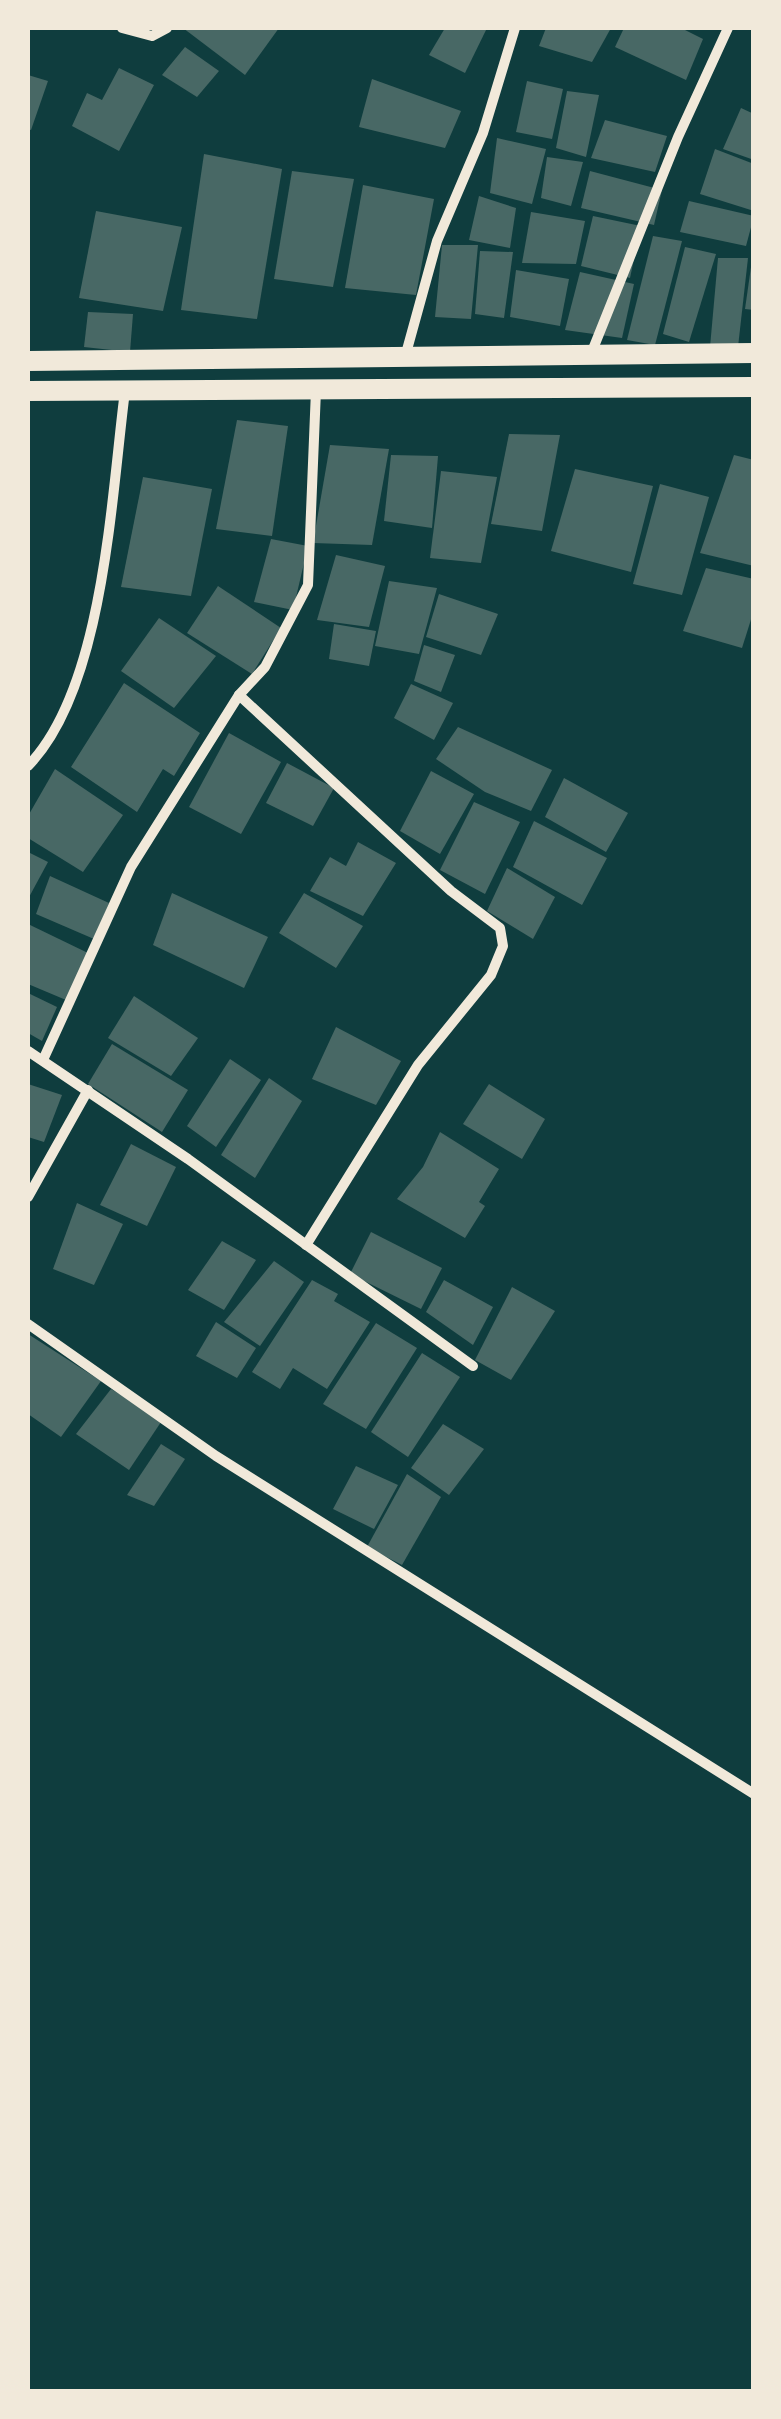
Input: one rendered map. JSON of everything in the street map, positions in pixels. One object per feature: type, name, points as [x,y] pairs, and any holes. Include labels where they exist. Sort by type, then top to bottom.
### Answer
[{"type":"main road","points":[[28,361],[754,353]]},
{"type":"main road","points":[[28,392],[754,387]]},
{"type":"street","points":[[122,28],[152,36],[168,28]]},
{"type":"street","points":[[405,357],[437,240],[484,133],[515,28]]},
{"type":"street","points":[[590,355],[678,136],[728,28]]},
{"type":"street","points":[[43,1060],[131,867],[239,695],[265,668],[308,584],[316,389]]},
{"type":"street","points":[[28,766],[58,729],[99,596],[125,390]]},
{"type":"street","points":[[239,695],[451,892],[500,928],[503,946],[492,975],[418,1065],[306,1245]]},
{"type":"street","points":[[28,1050],[473,1366]]},
{"type":"street","points":[[28,1197],[88,1090]]},
{"type":"street","points":[[28,1324],[216,1456],[754,1794]]},
{"type":"building","points":[[183,28],[279,28],[245,75]]},
{"type":"building","points":[[445,28],[487,28],[465,73],[429,55]]},
{"type":"building","points":[[546,28],[611,28],[592,62],[539,46]]},
{"type":"building","points":[[624,28],[681,28],[703,39],[686,80],[615,47]]},
{"type":"building","points":[[185,47],[219,71],[197,97],[162,75]]},
{"type":"building","points":[[119,68],[154,85],[119,151],[72,126],[87,93],[102,100]]},
{"type":"building","points":[[28,75],[48,81],[31,130],[28,129]]},
{"type":"building","points":[[372,79],[461,111],[445,148],[359,127]]},
{"type":"building","points":[[527,81],[563,89],[552,139],[516,132]]},
{"type":"building","points":[[567,91],[599,95],[586,157],[556,148]]},
{"type":"building","points":[[741,108],[754,114],[754,160],[723,149]]},
{"type":"building","points":[[605,120],[667,136],[655,172],[591,158]]},
{"type":"building","points":[[497,138],[546,149],[532,204],[490,193]]},
{"type":"building","points":[[715,149],[754,164],[754,211],[700,194]]},
{"type":"building","points":[[204,154],[282,169],[257,319],[181,310]]},
{"type":"building","points":[[547,157],[583,162],[571,206],[541,198]]},
{"type":"building","points":[[292,171],[354,179],[333,287],[274,279]]},
{"type":"building","points":[[590,171],[662,190],[654,225],[581,208]]},
{"type":"building","points":[[363,185],[434,199],[416,295],[345,288]]},
{"type":"building","points":[[479,196],[516,208],[510,248],[469,240]]},
{"type":"building","points":[[689,201],[754,216],[746,246],[680,232]]},
{"type":"building","points":[[96,211],[182,227],[163,311],[79,298]]},
{"type":"building","points":[[531,212],[585,221],[576,264],[522,263]]},
{"type":"building","points":[[593,216],[641,226],[630,278],[581,266]]},
{"type":"building","points":[[653,236],[682,241],[655,345],[627,340]]},
{"type":"building","points":[[442,245],[478,245],[471,319],[435,317]]},
{"type":"building","points":[[685,247],[716,254],[689,342],[663,334]]},
{"type":"building","points":[[480,251],[513,252],[504,318],[475,314]]},
{"type":"building","points":[[718,258],[748,258],[738,347],[710,347]]},
{"type":"building","points":[[754,267],[754,310],[745,309]]},
{"type":"building","points":[[516,270],[569,279],[560,326],[510,317]]},
{"type":"building","points":[[580,272],[634,284],[622,338],[565,330]]},
{"type":"building","points":[[88,312],[133,314],[130,352],[84,347]]},
{"type":"building","points":[[237,420],[288,426],[272,536],[216,529]]},
{"type":"building","points":[[509,434],[560,435],[542,531],[491,524]]},
{"type":"building","points":[[330,445],[389,449],[372,545],[313,543]]},
{"type":"building","points":[[391,455],[438,456],[432,528],[384,521]]},
{"type":"building","points":[[734,455],[754,460],[754,566],[700,553]]},
{"type":"building","points":[[575,469],[653,486],[631,572],[551,551]]},
{"type":"building","points":[[441,471],[497,477],[481,563],[430,558]]},
{"type":"building","points":[[143,477],[212,489],[191,596],[121,587]]},
{"type":"building","points":[[660,484],[709,497],[682,595],[633,584]]},
{"type":"building","points":[[271,539],[308,546],[293,610],[254,602]]},
{"type":"building","points":[[336,555],[385,566],[369,627],[317,620]]},
{"type":"building","points":[[706,568],[754,579],[754,610],[742,648],[683,631]]},
{"type":"building","points":[[389,581],[437,588],[419,654],[375,646]]},
{"type":"building","points":[[218,586],[281,628],[252,674],[187,633]]},
{"type":"building","points":[[439,594],[498,614],[481,655],[426,637]]},
{"type":"building","points":[[159,618],[216,656],[174,708],[121,671]]},
{"type":"building","points":[[334,624],[376,631],[369,666],[329,659]]},
{"type":"building","points":[[424,645],[455,655],[441,692],[414,681]]},
{"type":"building","points":[[124,683],[200,733],[174,776],[163,769],[137,812],[71,767]]},
{"type":"building","points":[[411,684],[453,703],[434,740],[394,718]]},
{"type":"building","points":[[458,727],[552,770],[531,811],[485,792],[436,759]]},
{"type":"building","points":[[229,733],[281,762],[241,834],[189,807]]},
{"type":"building","points":[[287,763],[334,788],[313,826],[266,803]]},
{"type":"building","points":[[55,769],[123,815],[83,872],[28,838],[28,816]]},
{"type":"building","points":[[431,771],[474,794],[440,854],[400,831]]},
{"type":"building","points":[[564,778],[628,813],[606,852],[545,817]]},
{"type":"building","points":[[474,802],[520,822],[485,894],[440,870]]},
{"type":"building","points":[[534,821],[607,858],[582,905],[513,867]]},
{"type":"building","points":[[358,842],[396,863],[363,916],[310,891],[330,857],[346,866]]},
{"type":"building","points":[[28,852],[48,862],[28,899]]},
{"type":"building","points":[[507,868],[555,897],[533,939],[487,911]]},
{"type":"building","points":[[50,876],[109,903],[94,939],[36,914]]},
{"type":"building","points":[[172,893],[268,937],[244,988],[153,945]]},
{"type":"building","points":[[304,893],[363,926],[336,968],[279,933]]},
{"type":"building","points":[[28,924],[88,953],[66,1000],[28,984]]},
{"type":"building","points":[[28,993],[57,1007],[42,1041],[28,1033]]},
{"type":"building","points":[[134,996],[198,1038],[171,1076],[108,1038]]},
{"type":"building","points":[[336,1027],[401,1061],[376,1105],[312,1079]]},
{"type":"building","points":[[112,1044],[188,1090],[162,1132],[88,1084]]},
{"type":"building","points":[[230,1059],[261,1080],[216,1147],[187,1126]]},
{"type":"building","points":[[269,1078],[302,1101],[255,1178],[221,1155]]},
{"type":"building","points":[[28,1084],[62,1095],[44,1142],[28,1137]]},
{"type":"building","points":[[489,1084],[545,1119],[522,1159],[463,1124]]},
{"type":"building","points":[[440,1132],[499,1169],[479,1202],[485,1206],[465,1238],[397,1199],[423,1167]]},
{"type":"building","points":[[131,1144],[176,1167],[147,1226],[100,1205]]},
{"type":"building","points":[[77,1203],[123,1224],[94,1285],[53,1269]]},
{"type":"building","points":[[371,1232],[442,1268],[421,1309],[350,1274]]},
{"type":"building","points":[[222,1241],[256,1260],[224,1310],[188,1290]]},
{"type":"building","points":[[274,1261],[304,1282],[260,1346],[224,1322]]},
{"type":"building","points":[[312,1280],[338,1294],[334,1301],[370,1322],[327,1389],[293,1368],[280,1389],[252,1372]]},
{"type":"building","points":[[444,1280],[493,1307],[473,1345],[426,1312]]},
{"type":"building","points":[[512,1287],[555,1311],[511,1380],[475,1360]]},
{"type":"building","points":[[216,1322],[256,1348],[237,1378],[196,1356]]},
{"type":"building","points":[[376,1323],[417,1348],[366,1429],[323,1404]]},
{"type":"building","points":[[28,1334],[101,1381],[61,1437],[28,1414]]},
{"type":"building","points":[[422,1353],[460,1377],[408,1457],[371,1432]]},
{"type":"building","points":[[111,1389],[163,1419],[129,1470],[76,1434]]},
{"type":"building","points":[[443,1424],[484,1449],[449,1495],[411,1468]]},
{"type":"building","points":[[161,1444],[185,1459],[154,1506],[127,1495]]},
{"type":"building","points":[[356,1466],[398,1485],[374,1529],[333,1509]]},
{"type":"building","points":[[407,1474],[441,1497],[402,1565],[367,1547]]}]
